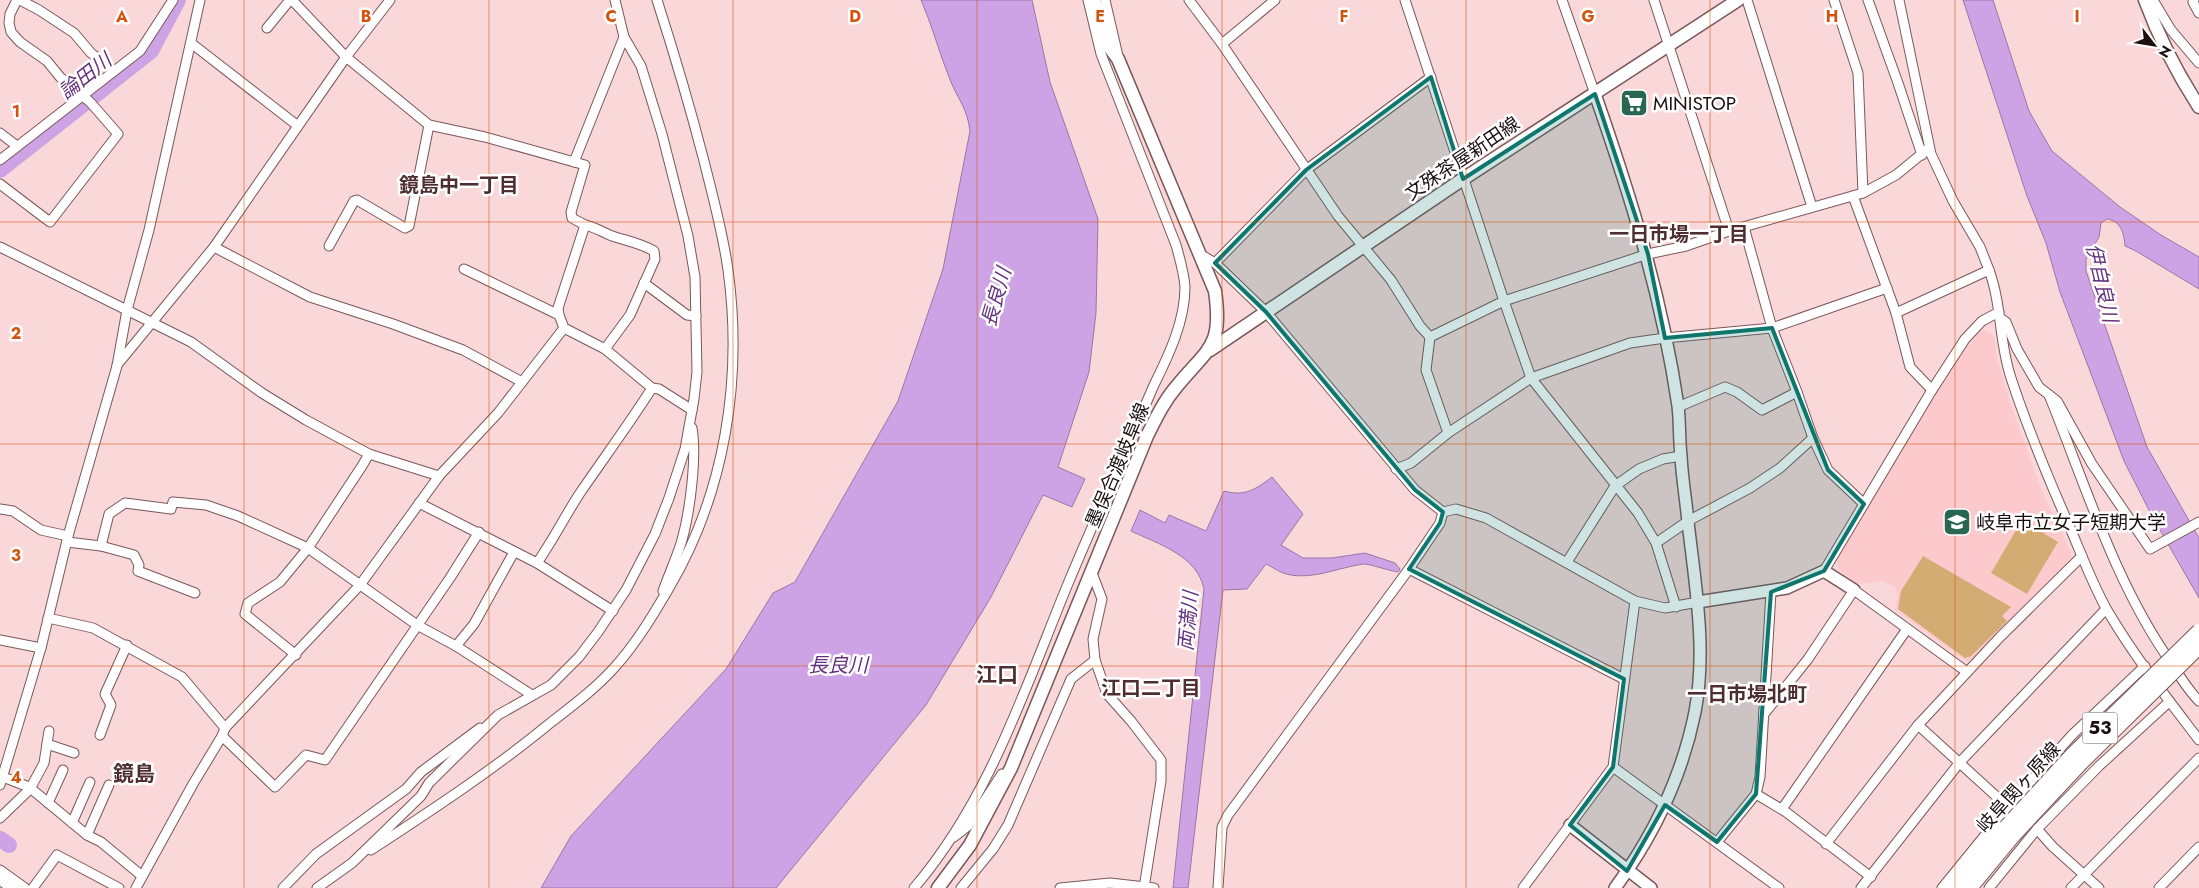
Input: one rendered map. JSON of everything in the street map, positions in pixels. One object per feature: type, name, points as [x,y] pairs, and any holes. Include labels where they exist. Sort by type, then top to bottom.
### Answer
[{"type":"main road","name":"墨俣合渡岐阜線","points":[[938,888],[970,844],[1011,768],[1147,436],[1163,404],[1210,350],[1218,329],[1215,291],[1118,59],[1109,47],[1094,0]]},
{"type":"main road","points":[[2145,0],[2156,30],[2185,86],[2199,107]]},
{"type":"main road","name":"文殊茶屋新田線","points":[[1210,350],[1463,179],[1669,46],[1746,1]]},
{"type":"main road","name":"岐阜関ヶ原線","points":[[1970,888],[2009,832],[2072,755],[2199,631]]},
{"type":"main road","name":"岐阜関ヶ原線","points":[[1955,888],[2009,832],[2199,647]]},
{"type":"main road","points":[[0,877],[14,888]]},
{"type":"street","points":[[0,184],[50,222],[118,134],[86,98],[60,77],[47,61],[20,42],[11,32],[10,14],[18,0],[39,10],[74,33],[91,53],[114,71]]},
{"type":"street","points":[[0,160],[86,98],[114,71],[140,51],[173,0]]},
{"type":"street","points":[[142,876],[101,842],[87,835],[30,789],[1,781],[41,648],[67,539],[116,366],[127,310],[149,230],[200,0]]},
{"type":"street","points":[[267,28],[291,0],[346,57],[429,125],[485,137],[584,165],[570,212],[572,218],[611,236],[641,244],[654,251],[655,259],[630,315],[605,349]]},
{"type":"street","points":[[116,366],[214,247],[346,57],[390,0]]},
{"type":"street","points":[[352,863],[421,796],[429,783],[498,715],[551,685],[579,657],[613,611],[655,534],[685,449],[697,372],[694,277],[688,236],[662,134],[641,66],[624,37],[615,0]]},
{"type":"street","points":[[317,888],[486,772],[586,696],[616,666],[654,613],[694,540],[713,488],[728,420],[732,371],[733,321],[728,270],[720,222],[688,100],[657,0]]},
{"type":"street","points":[[914,888],[950,840],[988,776],[1007,737],[1068,585],[1150,394],[1169,355],[1182,308],[1185,288],[1183,269],[1176,245],[1101,54],[1088,0]]},
{"type":"street","points":[[1105,0],[1118,59]]},
{"type":"street","points":[[1189,0],[1222,44],[1338,216],[1391,280],[1420,326],[1430,337],[1426,370],[1448,433]]},
{"type":"street","points":[[1222,44],[1276,0]]},
{"type":"street","points":[[1405,0],[1463,179],[1531,378],[1638,513],[1656,543],[1676,607]]},
{"type":"street","points":[[1562,0],[1626,182],[1648,254],[1678,407],[1681,456],[1698,602],[1700,658],[1695,711],[1674,785],[1646,841],[1615,888]]},
{"type":"street","points":[[1654,0],[1729,231]]},
{"type":"street","points":[[1834,0],[1858,73],[1863,193]]},
{"type":"street","points":[[1868,0],[1922,155]]},
{"type":"street","points":[[1899,0],[1929,148],[1953,201],[1980,247],[1997,291],[2003,352],[2042,465],[2106,609],[2168,702],[2199,740]]},
{"type":"street","points":[[2153,0],[2171,30],[2199,63]]},
{"type":"street","points":[[2194,0],[2193,2],[2199,13]]},
{"type":"street","points":[[1746,1],[1812,207]]},
{"type":"street","points":[[574,162],[624,37]]},
{"type":"street","points":[[191,43],[298,126]]},
{"type":"street","points":[[1215,263],[1306,170],[1431,77]]},
{"type":"street","points":[[329,246],[354,201],[357,200],[405,228],[409,226],[429,125]]},
{"type":"street","points":[[0,133],[17,146]]},
{"type":"street","points":[[1430,337],[1504,301],[1648,254],[1686,246],[1729,231],[1863,193],[1896,175],[1929,148]]},
{"type":"street","points":[[1853,196],[1888,288],[1910,367],[1932,390]]},
{"type":"street","points":[[585,225],[558,308],[564,328],[605,349],[652,388],[659,389],[691,414],[693,434],[692,471],[686,522],[682,539],[654,613]]},
{"type":"street","points":[[1744,227],[1772,328],[1813,438],[1828,470],[1864,504]]},
{"type":"street","points":[[214,247],[310,296],[463,350],[522,382]]},
{"type":"street","points":[[0,248],[191,342],[262,393],[306,420],[369,454],[439,476]]},
{"type":"street","points":[[1200,254],[1215,263],[1266,312],[1396,469],[1415,490],[1443,512]]},
{"type":"street","points":[[464,269],[559,315]]},
{"type":"street","points":[[1896,313],[1989,270]]},
{"type":"street","points":[[644,283],[687,314],[696,316]]},
{"type":"street","points":[[1396,469],[1410,463],[1448,433],[1531,378],[1630,343],[1772,328],[1888,288]]},
{"type":"street","points":[[1824,571],[1932,390],[1965,339],[1982,321],[1999,315]]},
{"type":"street","points":[[1999,315],[2006,322],[2017,349],[2039,387],[2057,401],[2092,464],[2150,549],[2199,522]]},
{"type":"street","points":[[136,888],[224,732],[360,585],[439,476],[498,413],[564,328]]},
{"type":"street","points":[[1678,407],[1725,387],[1737,392],[1762,410],[1797,392]]},
{"type":"street","points":[[537,563],[553,540],[578,495],[618,441],[652,388]]},
{"type":"street","points":[[2049,395],[2111,553],[2131,598],[2163,652],[2199,701]]},
{"type":"street","points":[[1656,543],[1688,521],[1750,488],[1780,468],[1813,438]]},
{"type":"street","points":[[296,655],[246,614],[248,603],[280,582],[308,548],[369,454]]},
{"type":"street","points":[[1567,562],[1615,486],[1639,469],[1662,459],[1681,456]]},
{"type":"street","points":[[101,546],[108,516],[116,507],[125,502],[171,509],[173,502],[206,505],[238,516],[308,548],[417,625],[456,646],[532,695]]},
{"type":"street","points":[[418,503],[479,532],[537,563],[613,611]]},
{"type":"street","points":[[0,509],[13,511],[41,530],[67,539],[134,555],[139,565],[138,570],[195,593]]},
{"type":"street","points":[[1443,512],[1456,509],[1486,518],[1635,601],[1654,607],[1676,607],[1698,602],[1771,592],[1800,583],[1818,572],[1824,571],[1854,590],[1967,672]]},
{"type":"street","points":[[1218,888],[1222,827],[1228,815],[1409,569],[1440,523],[1443,512]]},
{"type":"street","points":[[48,618],[94,628],[182,677],[224,732],[275,787],[306,755],[325,760],[450,578],[479,532]]},
{"type":"street","points":[[456,646],[474,624],[514,552]]},
{"type":"street","points":[[1826,844],[1918,725],[1967,672],[2082,556]]},
{"type":"street","points":[[1409,569],[1624,679]]},
{"type":"street","points":[[1060,888],[1110,884],[1148,888],[1160,790],[1162,760],[1107,694],[1095,660],[1093,639],[1102,599],[1092,573]]},
{"type":"street","points":[[1764,712],[1764,714],[1808,659],[1854,590]]},
{"type":"street","points":[[1718,842],[1756,794],[1760,777],[1771,592]]},
{"type":"street","points":[[1523,888],[1613,767],[1635,601]]},
{"type":"street","points":[[1861,888],[1960,762],[2106,609]]},
{"type":"street","points":[[1782,809],[1907,629]]},
{"type":"street","points":[[0,640],[41,648]]},
{"type":"street","points":[[100,735],[111,705],[105,694],[127,645]]},
{"type":"street","points":[[961,888],[993,849],[1008,825],[1071,679],[1095,660]]},
{"type":"street","points":[[1942,888],[2008,807],[2072,735],[2145,666]]},
{"type":"street","points":[[1989,888],[2037,830],[2099,766],[2168,702]]},
{"type":"street","points":[[283,888],[316,854],[406,789],[421,772],[476,729],[488,725]]},
{"type":"street","points":[[1918,725],[2008,807]]},
{"type":"street","points":[[0,818],[30,789],[44,763],[49,731]]},
{"type":"street","points":[[47,744],[74,753]]},
{"type":"street","points":[[2071,888],[2083,874],[2172,788],[2199,758]]},
{"type":"street","points":[[1613,767],[1779,888]]},
{"type":"street","points":[[950,840],[968,826],[1003,774],[1011,768]]},
{"type":"street","points":[[48,803],[63,770]]},
{"type":"street","points":[[72,823],[90,782]]},
{"type":"street","points":[[87,835],[109,785]]},
{"type":"street","points":[[1756,794],[1782,809],[1870,877]]},
{"type":"street","points":[[1570,824],[1627,871],[1651,888]]},
{"type":"street","points":[[2037,830],[2099,888]]},
{"type":"street","points":[[2159,888],[2199,847]]},
{"type":"street","points":[[33,888],[57,854],[119,888]]},
{"type":"street","points":[[0,870],[25,888]]},
{"type":"highlighted area","points":[[1431,77],[1463,179],[1595,94],[1648,254],[1665,338],[1772,328],[1828,470],[1864,504],[1824,571],[1771,592],[1756,794],[1717,842],[1665,805],[1627,871],[1570,825],[1613,767],[1624,679],[1409,569],[1440,523],[1443,512],[1415,490],[1266,312],[1215,263],[1306,170]]},
{"type":"shaded area","name":"岐阜市立女子短期大学","points":[[1983,329],[1994,336],[1997,358],[2014,414],[2042,491],[2071,552],[2071,558],[1971,660],[1966,661],[1895,610],[1898,594],[1895,587],[1883,581],[1858,584],[1838,569],[1837,556],[1955,359]]},
{"type":"shaded area","points":[[2022,520],[2058,542],[2027,594],[1991,573]]},
{"type":"shaded area","points":[[1923,556],[2011,607],[2002,616],[2007,621],[1971,656],[1965,658],[1898,609],[1901,591]]},
{"type":"water","name":"長良川","points":[[921,0],[1032,0],[1050,82],[1098,219],[1096,313],[1089,372],[1058,467],[1085,479],[1072,507],[1043,495],[991,597],[926,705],[776,888],[541,888],[571,836],[726,669],[773,593],[795,582],[898,401],[943,269],[970,131],[967,115],[952,85]]},
{"type":"water","points":[[1963,0],[1993,0],[2029,111],[2052,151],[2120,207],[2161,235],[2199,257],[2199,289],[2125,246],[2124,237],[2119,225],[2107,219],[2101,223],[2099,237],[2086,259],[2086,271],[2147,447],[2199,538],[2199,598],[2153,518],[2124,461],[2060,292],[2046,243],[2027,196]]},
{"type":"water","points":[[1272,477],[1303,514],[1281,545],[1303,558],[1332,558],[1365,553],[1395,563],[1400,569],[1398,572],[1364,564],[1303,576],[1283,573],[1266,564],[1247,589],[1223,590],[1188,888],[1173,888],[1204,589],[1200,577],[1185,559],[1164,546],[1131,531],[1140,510],[1165,523],[1169,515],[1206,531],[1224,491],[1238,493],[1250,491]]},
{"type":"waterway","name":"論田川","points":[[0,170],[151,51],[178,0]]},
{"type":"waterway","name":"論田川","points":[[0,839],[9,845]]},
{"type":"place","name":"MINISTOP","points":[[1634,103]]},
{"type":"place","name":"岐阜市立女子短期大学","points":[[1957,522]]},
{"type":"district","name":"鏡島中一丁目","points":[[459,185]]},
{"type":"district","name":"一日市場一丁目","points":[[1679,234]]},
{"type":"district","name":"江口","points":[[997,675]]},
{"type":"district","name":"江口二丁目","points":[[1151,688]]},
{"type":"district","name":"一日市場北町","points":[[1747,694]]},
{"type":"district","name":"鏡島","points":[[134,774]]},
{"type":"water label","name":"伊自良川","points":[[2102,283]]},
{"type":"water label","name":"両満川","points":[[1188,621]]}]
